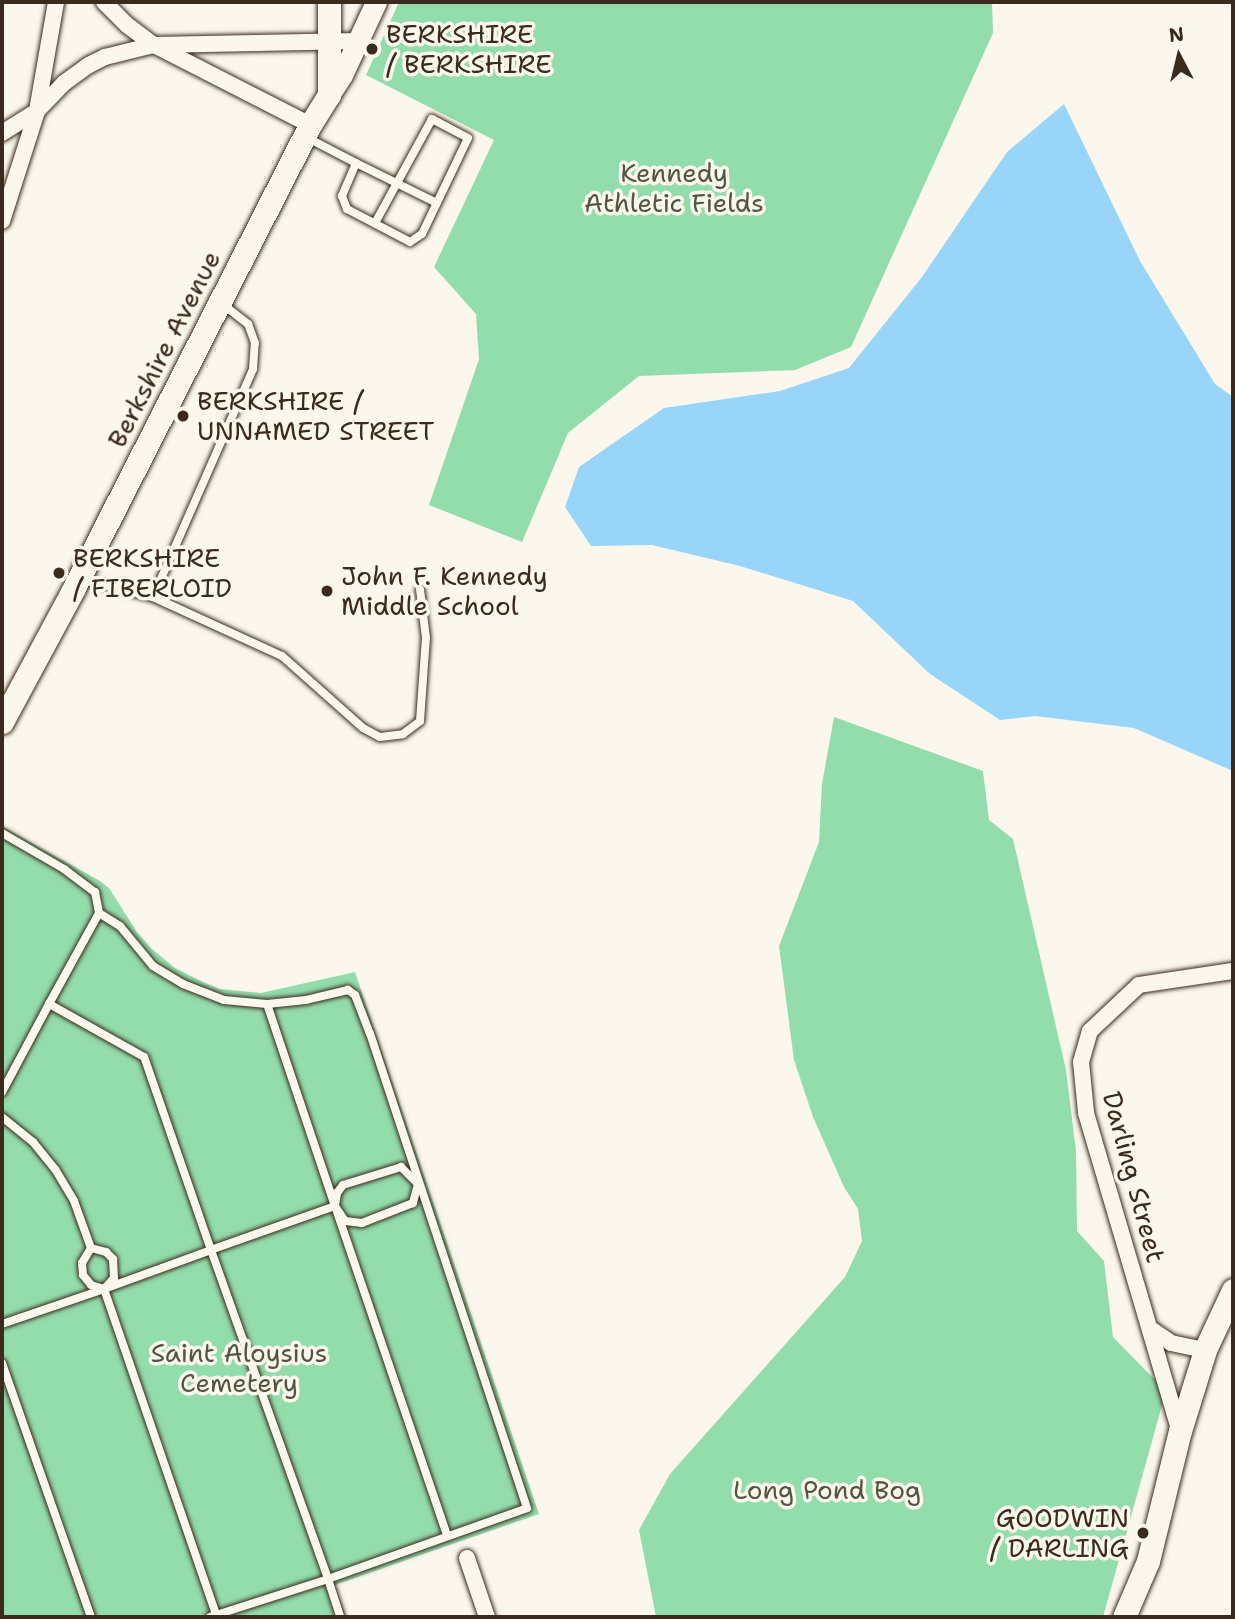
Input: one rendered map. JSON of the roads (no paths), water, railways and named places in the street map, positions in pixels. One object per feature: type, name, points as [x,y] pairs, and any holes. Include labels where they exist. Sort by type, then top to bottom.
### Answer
[{"type":"main road","points":[[329,2],[329,95]]},
{"type":"main road","name":"Berkshire Avenue","points":[[2,722],[79,579],[307,130],[329,95]]},
{"type":"main road","points":[[1124,1617],[1148,1561],[1180,1431],[1205,1350],[1233,1290]]},
{"type":"street","points":[[2,221],[37,111],[55,2]]},
{"type":"street","points":[[104,2],[155,45],[307,130]]},
{"type":"street","name":"Berkshire Avenue","points":[[329,95],[376,2]]},
{"type":"street","points":[[2,133],[37,111],[64,83],[105,57],[155,45],[358,41]]},
{"type":"street","name":"Darling Street","points":[[1180,1431],[1086,1112],[1081,1062],[1090,1031],[1139,985],[1233,971]]},
{"type":"street","points":[[1152,1329],[1171,1343],[1205,1350]]},
{"type":"street","points":[[467,1558],[487,1617]]},
{"type":"lane","points":[[356,163],[342,196],[347,209],[410,242],[422,234],[468,138],[462,132],[432,119],[375,223]]},
{"type":"lane","points":[[307,130],[356,163],[437,203]]},
{"type":"lane","points":[[153,597],[253,369],[256,343],[248,324],[220,302]]},
{"type":"lane","points":[[79,579],[153,597],[282,656],[363,728],[380,737],[402,734],[420,721],[426,638],[421,589]]},
{"type":"lane","points":[[2,834],[64,869],[95,892],[99,913],[2,1091]]},
{"type":"lane","points":[[99,913],[120,926],[153,966],[183,984],[224,1000],[267,1004],[348,990],[355,995],[527,1508],[214,1617],[104,1289]]},
{"type":"lane","points":[[49,1004],[144,1057],[340,1617]]},
{"type":"lane","points":[[267,1004],[447,1535]]},
{"type":"lane","points":[[2,1116],[33,1142],[55,1169],[74,1201],[91,1248]]},
{"type":"lane","points":[[401,1167],[418,1184],[413,1203],[362,1223],[345,1221],[335,1206],[337,1193],[343,1185],[391,1168],[401,1167]]},
{"type":"lane","points":[[2,1324],[335,1206]]},
{"type":"lane","points":[[91,1248],[106,1252],[113,1259],[114,1279],[104,1289]]},
{"type":"lane","points":[[91,1248],[82,1263],[83,1275],[91,1285],[104,1289]]},
{"type":"lane","points":[[2,1363],[90,1617]]},
{"type":"water","points":[[1064,104],[1140,261],[1215,384],[1233,397],[1233,771],[1134,728],[1035,716],[1000,720],[930,674],[853,601],[740,566],[652,545],[591,546],[565,507],[579,467],[664,408],[780,391],[849,368],[922,277],[1007,152]]},
{"type":"place","name":"BERKSHIRE / BERKSHIRE","points":[[372,49]]},
{"type":"place","name":"BERKSHIRE / UNNAMED STREET","points":[[183,416]]},
{"type":"place","name":"BERKSHIRE / FIBERLOID","points":[[59,573]]},
{"type":"place","name":"John F. Kennedy Middle School","points":[[327,591]]},
{"type":"place","name":"GOODWIN / DARLING","points":[[1143,1533]]},
{"type":"park label","name":"Kennedy Athletic Fields","points":[[674,188]]},
{"type":"park label","name":"Saint Aloysius Cemetery","points":[[239,1368]]},
{"type":"park label","name":"Long Pond Bog","points":[[827,1490]]}]
